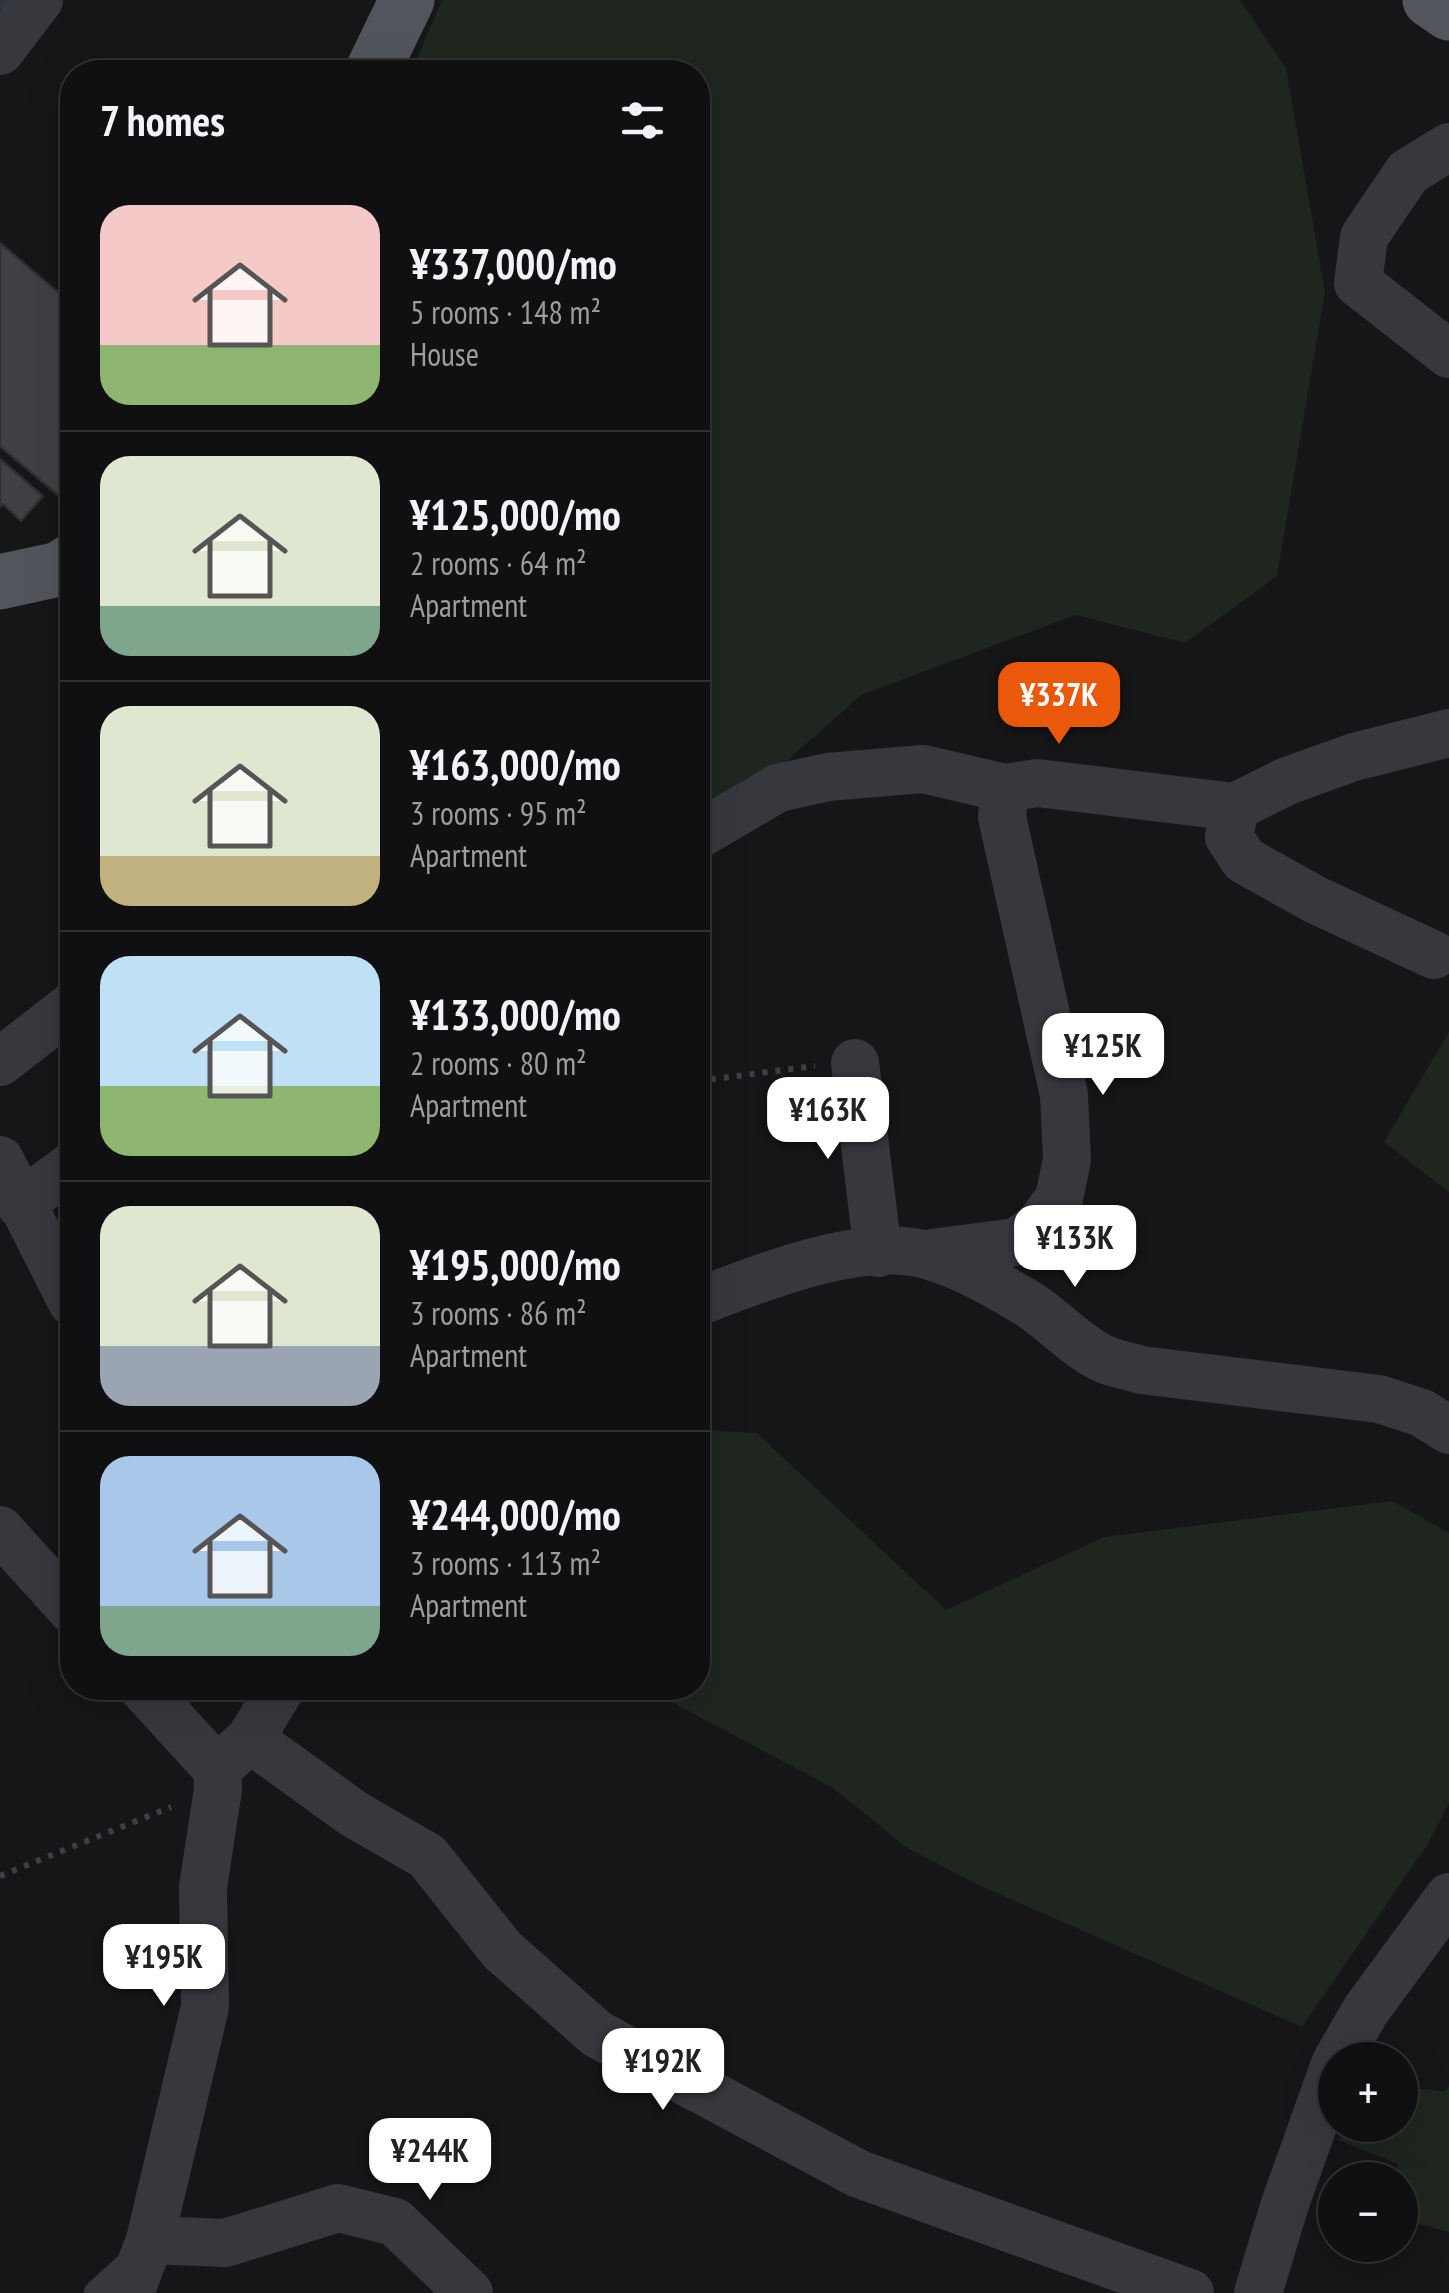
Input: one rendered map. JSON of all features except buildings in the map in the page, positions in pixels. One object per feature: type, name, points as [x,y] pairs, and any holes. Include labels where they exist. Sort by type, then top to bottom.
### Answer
[{"type":"main road","points":[[378,60],[407,0]]},
{"type":"main road","points":[[1430,0],[1449,14]]},
{"type":"main road","points":[[0,582],[60,568]]},
{"type":"street","points":[[0,51],[39,0]]},
{"type":"street","points":[[1449,146],[1408,172],[1364,236],[1358,283],[1449,354]]},
{"type":"street","points":[[710,828],[778,788],[828,777],[923,768],[1005,788],[1037,783],[1235,808],[1287,780],[1354,756],[1449,733]]},
{"type":"street","points":[[710,1297],[766,1276],[839,1256],[1016,1242],[1038,1227],[1059,1198],[1067,1160],[1064,1095],[1002,817],[1005,788]]},
{"type":"street","points":[[1235,808],[1229,837],[1244,860],[1316,900],[1434,954]]},
{"type":"street","points":[[0,1062],[60,1015]]},
{"type":"street","points":[[854,1062],[901,1254]]},
{"type":"street","points":[[0,1160],[60,1279]]},
{"type":"street","points":[[20,1204],[60,1175]]},
{"type":"street","points":[[901,1254],[980,1275],[1035,1308],[1103,1358],[1141,1370],[1379,1400],[1422,1413],[1449,1430]]},
{"type":"street","points":[[0,1530],[60,1597]]},
{"type":"street","points":[[156,1700],[229,1766],[354,1814],[427,1856],[502,1950],[597,2034],[859,2174],[1190,2293]]},
{"type":"street","points":[[130,2293],[150,2240],[205,2007],[203,1887],[229,1766],[274,1700]]},
{"type":"street","points":[[1348,2042],[1366,2010],[1449,1897]]},
{"type":"street","points":[[1258,2293],[1284,2204],[1318,2111]]},
{"type":"street","points":[[150,2240],[225,2243],[338,2208],[394,2222],[469,2293]]},
{"type":"lane","points":[[96,2293],[112,2282],[150,2240]]},
{"type":"path","points":[[710,1080],[854,1062]]},
{"type":"path","points":[[0,1876],[229,1766]]},
{"type":"shaded area","points":[[442,0],[1240,0],[1286,68],[1325,292],[1277,576],[1185,643],[1076,615],[861,695],[779,768],[710,808],[710,60],[416,60]]},
{"type":"shaded area","points":[[1449,1032],[1449,1192],[1384,1142]]},
{"type":"shaded area","points":[[710,1431],[757,1433],[946,1610],[1104,1537],[1392,1501],[1449,1533],[1449,1804],[1427,1845],[1302,2027],[974,1883],[906,1847],[833,1788],[668,1700],[710,1700]]},
{"type":"shaded area","points":[[1449,2086],[1449,2232],[1418,2224],[1418,2162],[1393,2162],[1344,2142],[1418,2142],[1418,2089],[1444,2091]]},
{"type":"waterway","points":[[0,4],[3,0]]}]
